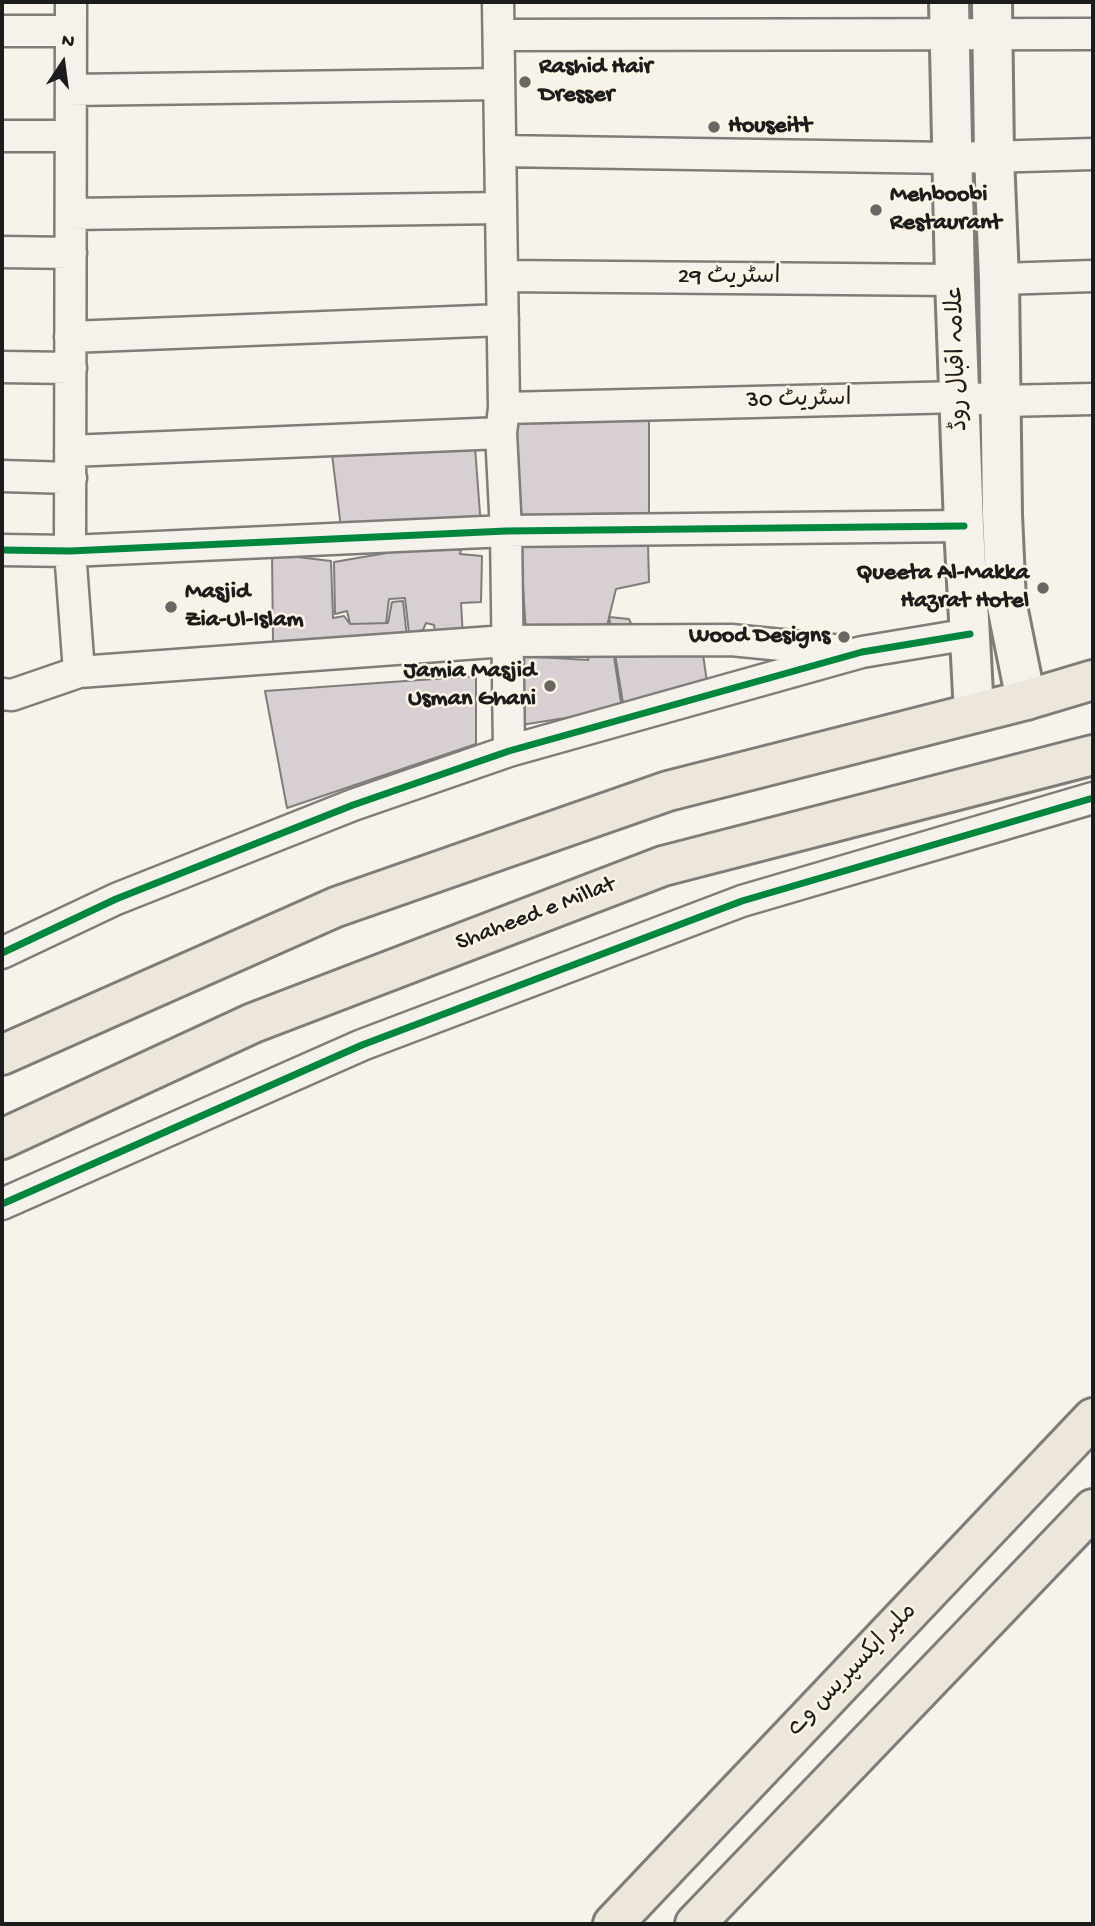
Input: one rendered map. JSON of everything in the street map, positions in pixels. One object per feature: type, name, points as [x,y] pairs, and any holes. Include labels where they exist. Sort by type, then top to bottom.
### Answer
[{"type":"main road","points":[[2,1055],[336,907],[668,791],[1026,700],[1093,680]]},
{"type":"main road","name":"Shaheed e Millat","points":[[2,1139],[253,1023],[663,866],[1093,755]]},
{"type":"main road","name":"ملیر ایکسپریس وے","points":[[613,1924],[1093,1418]]},
{"type":"main road","points":[[695,1924],[1093,1509]]},
{"type":"street","points":[[498,2],[509,751]]},
{"type":"street","points":[[2,31],[71,16],[70,551],[79,672]]},
{"type":"street","points":[[499,35],[949,18],[992,19],[1093,34]]},
{"type":"street","name":"علامہ اقبال روڈ","points":[[949,18],[955,280],[974,713]]},
{"type":"street","name":"علامہ اقبال روڈ","points":[[992,19],[1006,601],[1026,700]]},
{"type":"street","points":[[71,90],[499,84]]},
{"type":"street","points":[[2,136],[70,136]]},
{"type":"street","points":[[500,151],[952,158],[1093,154]]},
{"type":"street","points":[[71,214],[501,208]]},
{"type":"street","points":[[2,252],[71,253]]},
{"type":"street","name":"اسٹریٹ 29","points":[[502,276],[955,280]]},
{"type":"street","points":[[999,279],[1093,276]]},
{"type":"street","points":[[70,337],[503,320]]},
{"type":"street","points":[[2,367],[71,368]]},
{"type":"street","name":"اسٹریٹ 30","points":[[2,476],[71,464],[503,421],[961,397],[1001,401],[1093,400]]},
{"type":"street","points":[[2,550],[70,551],[506,531],[964,526]]},
{"type":"street","points":[[2,953],[116,899],[353,805],[509,751],[970,620],[1006,601]]},
{"type":"street","points":[[2,694],[12,695],[79,672],[506,641],[731,640],[862,652]]},
{"type":"street","points":[[2,1204],[362,1045],[742,901],[1093,798]]},
{"type":"building","points":[[549,411],[649,420],[649,513],[520,515],[516,420]]},
{"type":"building","points":[[474,434],[481,527],[342,536],[331,446]]},
{"type":"building","points":[[520,539],[648,544],[649,582],[616,589],[606,630],[526,633]]},
{"type":"building","points":[[422,547],[461,550],[460,554],[482,556],[481,602],[461,603],[463,637],[435,632],[434,625],[426,623],[423,630],[409,633],[405,598],[389,599],[386,623],[350,624],[347,611],[335,614],[334,562]]},
{"type":"building","points":[[272,554],[331,561],[333,618],[344,616],[350,624],[388,623],[392,602],[403,601],[407,638],[273,642]]},
{"type":"building","points":[[609,617],[629,619],[632,626],[699,627],[707,682],[623,703]]},
{"type":"building","points":[[590,647],[613,650],[622,709],[521,725],[519,656],[588,660]]},
{"type":"building","points":[[476,676],[476,744],[287,808],[265,691]]},
{"type":"cycle path","points":[[2,550],[70,551],[506,531],[964,526]]},
{"type":"cycle path","points":[[2,953],[116,899],[353,805],[509,751],[862,652],[970,634]]},
{"type":"cycle path","points":[[2,1204],[362,1045],[742,901],[1093,798]]},
{"type":"place","name":"Rashid Hair Dresser","points":[[525,82]]},
{"type":"place","name":"Houseitt","points":[[714,127]]},
{"type":"place","name":"Mehboobi Restaurant","points":[[876,210]]},
{"type":"place","name":"Queeta Al-Makka Hazrat Hotel","points":[[1043,588]]},
{"type":"place","name":"Masjid Zia-Ul-Islam","points":[[171,607]]},
{"type":"place","name":"Wood Designs","points":[[844,637]]},
{"type":"place","name":"Jamia Masjid Usman Ghani","points":[[550,686]]}]
